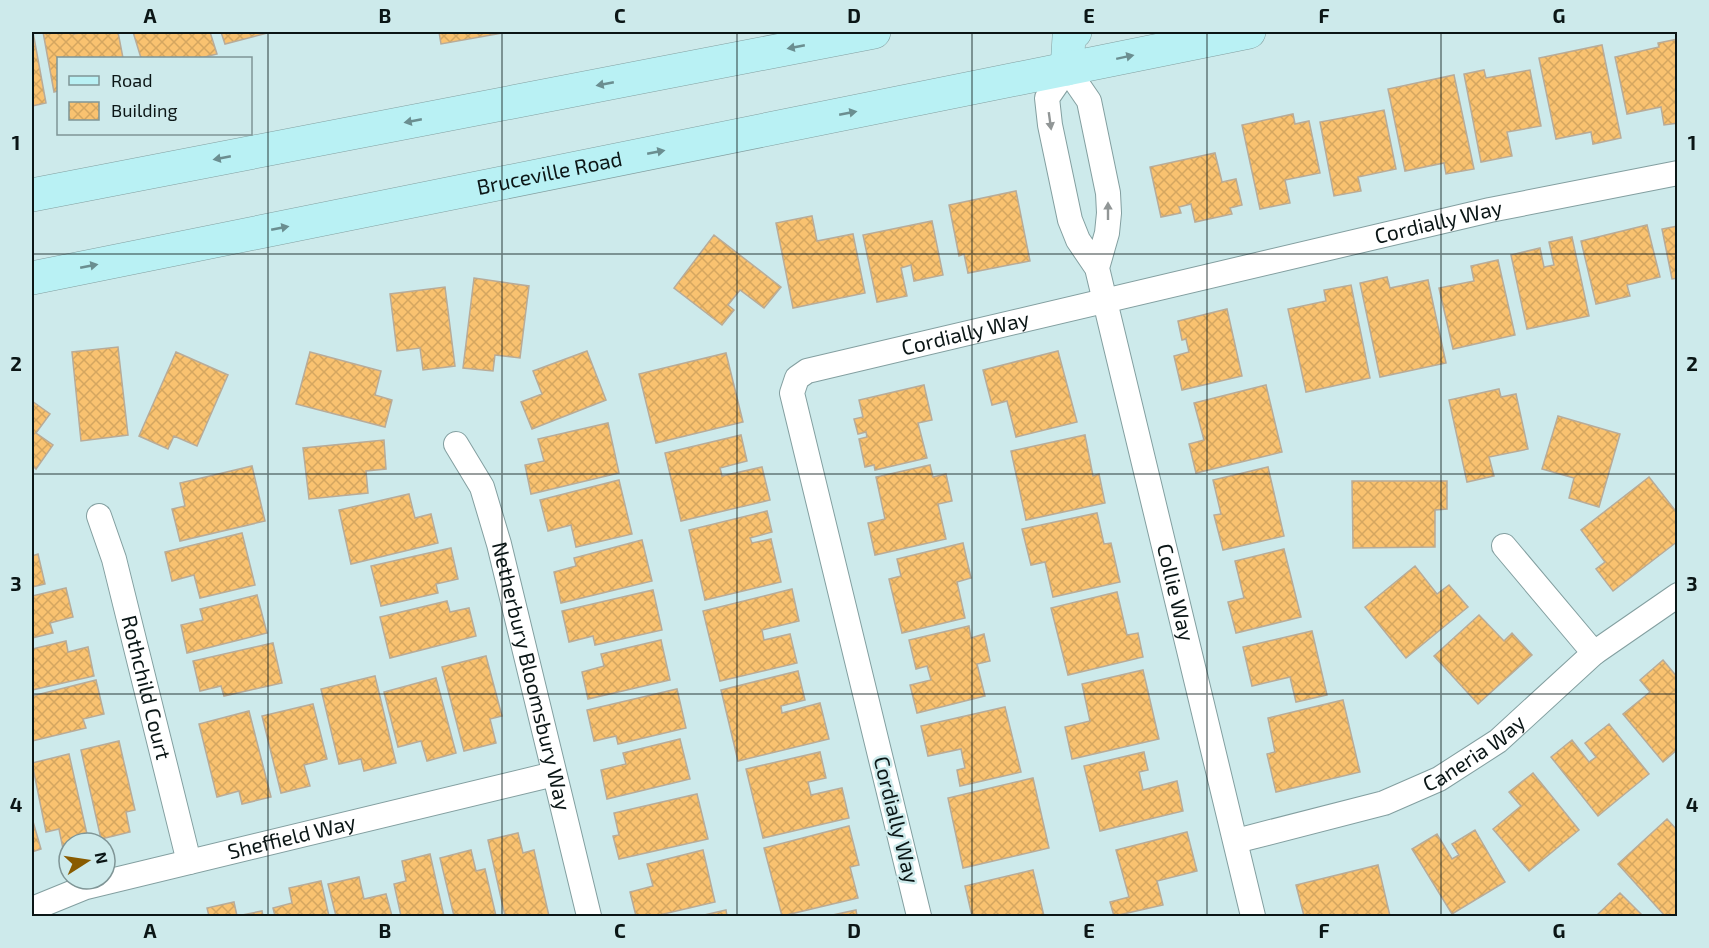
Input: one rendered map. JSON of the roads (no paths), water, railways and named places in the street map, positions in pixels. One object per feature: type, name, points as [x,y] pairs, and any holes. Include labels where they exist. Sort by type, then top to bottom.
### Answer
[{"type":"main road","points":[[32,195],[874,32]]},
{"type":"main road","points":[[1067,69],[1069,37],[1075,32]]},
{"type":"main road","name":"Bruceville Road","points":[[32,278],[1249,32]]},
{"type":"street","name":"Collie Way","points":[[1097,268],[1107,233],[1108,192],[1089,100],[1067,69],[1047,98],[1050,125],[1070,220],[1078,240],[1097,268],[1253,916]]},
{"type":"street","name":"Cordially Way","points":[[919,916],[792,393],[797,378],[807,371],[1490,210],[1677,173]]},
{"type":"street","name":"Netherbury Bloomsbury Way","points":[[456,444],[482,487],[500,544],[588,916]]},
{"type":"street","name":"Rothchild Court","points":[[99,516],[114,559],[189,862]]},
{"type":"street","points":[[1504,546],[1594,653]]},
{"type":"street","name":"Caneria Way","points":[[1236,841],[1384,803],[1439,779],[1498,741],[1594,653],[1677,595]]},
{"type":"street","name":"Sheffield Way","points":[[32,909],[86,887],[554,774]]}]
